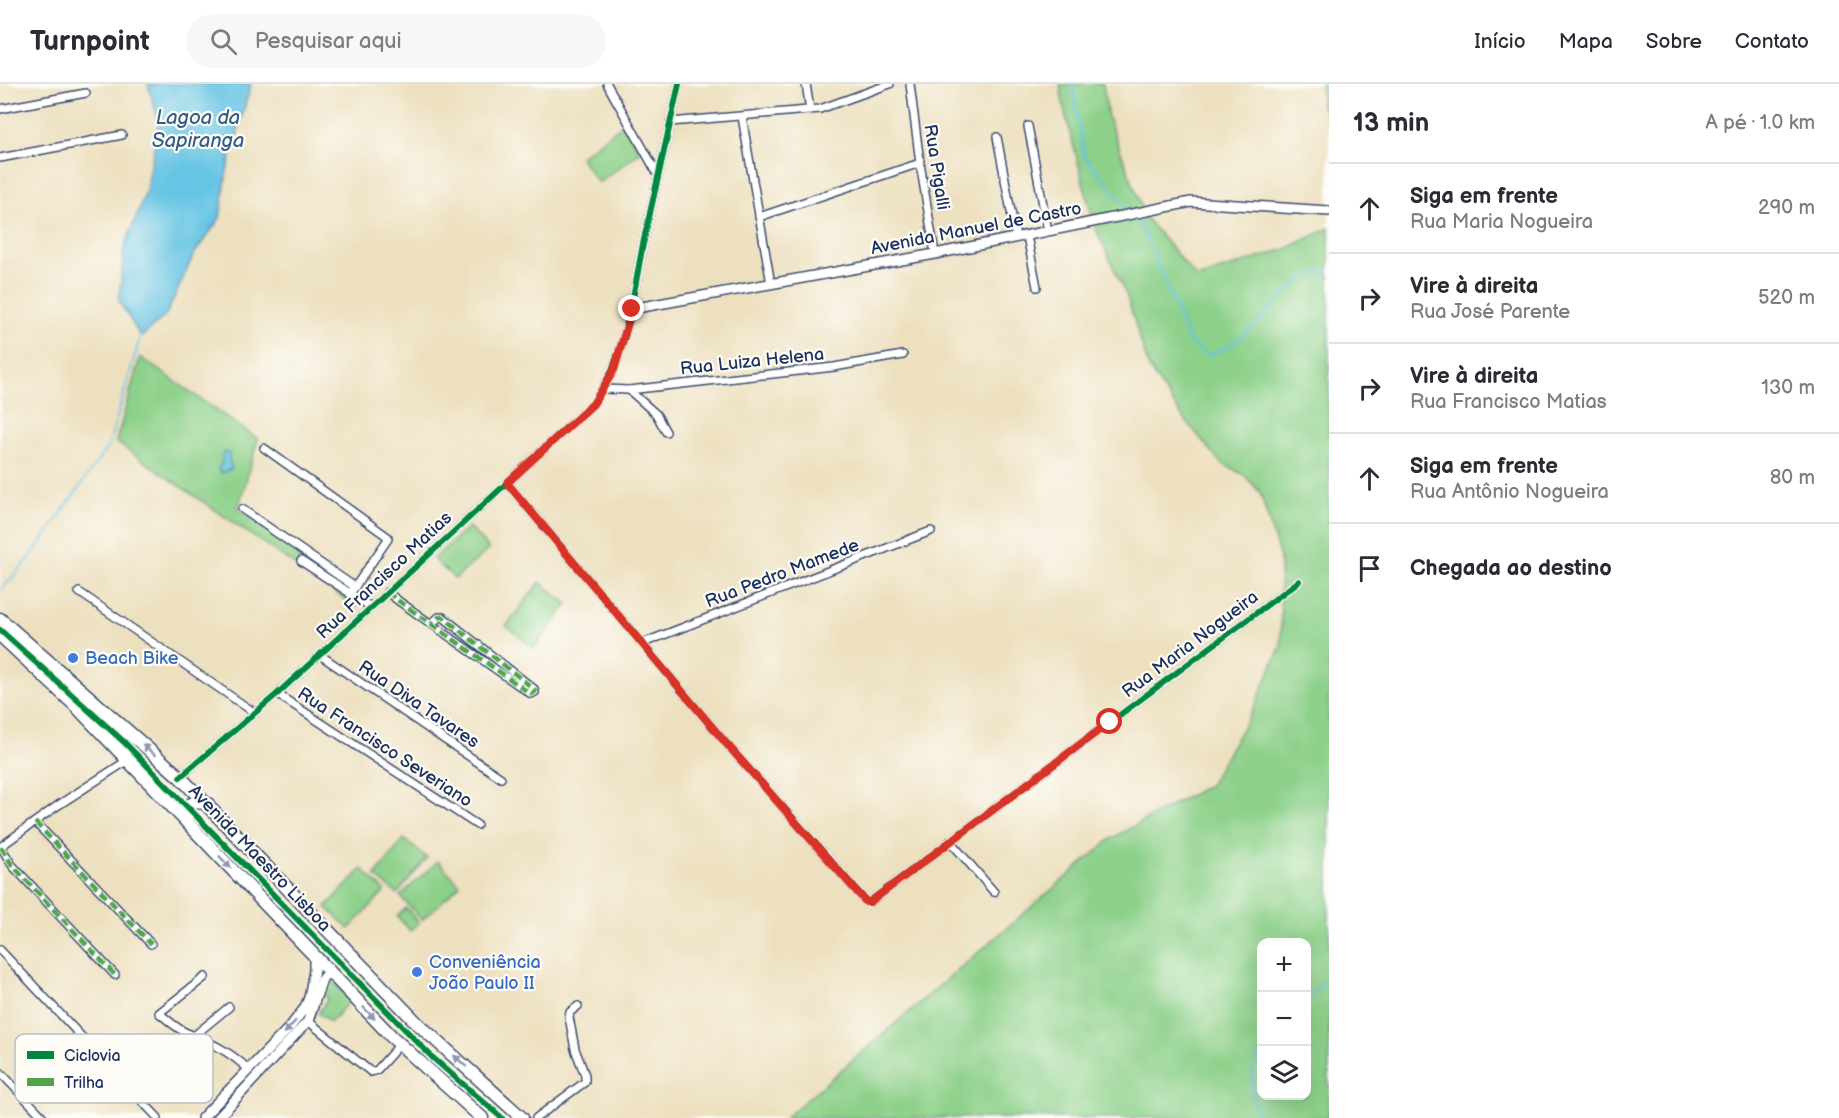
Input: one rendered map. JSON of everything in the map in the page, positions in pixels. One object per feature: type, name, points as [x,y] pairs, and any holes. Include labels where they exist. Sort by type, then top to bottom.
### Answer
[{"type":"highway","name":"Avenida Maestro Lisboa","points":[[0,619],[180,777],[417,1023],[522,1118]]},
{"type":"highway","name":"Avenida Maestro Lisboa","points":[[0,635],[51,682],[128,760],[400,1044],[482,1118]]},
{"type":"highway","points":[[185,820],[186,809],[192,802],[199,801],[208,804]]},
{"type":"highway","points":[[503,1101],[506,1118]]},
{"type":"street","points":[[607,84],[658,175]]},
{"type":"street","name":"Rua Francisco Matias","points":[[180,777],[320,655],[590,408],[604,389],[616,364],[632,309],[658,175],[679,84]]},
{"type":"street","points":[[806,84],[810,110]]},
{"type":"street","points":[[670,122],[810,110],[829,106],[890,84]]},
{"type":"street","name":"Rua Pigalli","points":[[910,84],[935,254]]},
{"type":"street","points":[[0,108],[86,93]]},
{"type":"street","points":[[742,117],[771,284]]},
{"type":"street","points":[[1028,126],[1048,231]]},
{"type":"street","points":[[0,158],[122,135]]},
{"type":"street","points":[[997,137],[1016,238]]},
{"type":"street","points":[[759,217],[920,163]]},
{"type":"street","name":"Avenida Manuel de Castro","points":[[632,309],[935,254],[1191,202],[1329,211]]},
{"type":"street","points":[[1027,236],[1036,287]]},
{"type":"street","name":"Rua Luiza Helena","points":[[604,389],[629,390],[834,367],[903,355]]},
{"type":"street","points":[[629,390],[656,414],[666,432]]},
{"type":"street","points":[[264,448],[388,537],[353,591]]},
{"type":"street","points":[[507,483],[643,643]]},
{"type":"street","points":[[243,509],[371,607]]},
{"type":"street","name":"Rua Pedro Mamede","points":[[643,643],[932,531]]},
{"type":"street","points":[[301,561],[353,591]]},
{"type":"street","name":"Rua Maria Nogueira","points":[[643,643],[724,741],[868,903],[1299,581]]},
{"type":"street","points":[[79,592],[255,713]]},
{"type":"street","points":[[387,592],[431,624],[531,694],[536,692],[443,617],[439,617],[431,624]]},
{"type":"street","name":"Rua Diva Tavares","points":[[320,655],[501,778]]},
{"type":"street","name":"Rua Francisco Severiano","points":[[276,694],[477,825]]},
{"type":"street","points":[[115,975],[12,865],[0,847],[128,760]]},
{"type":"street","points":[[35,822],[151,944]]},
{"type":"street","points":[[950,840],[994,892]]},
{"type":"street","points":[[0,950],[79,1034]]},
{"type":"street","points":[[202,1118],[304,1010],[309,998],[314,955]]},
{"type":"street","points":[[218,1118],[308,1022],[322,980],[328,971]]},
{"type":"street","points":[[190,1034],[159,1013],[204,977]]},
{"type":"street","points":[[536,1118],[585,1082],[585,1075],[574,1048],[569,1017],[570,1012],[578,1006]]},
{"type":"street","points":[[196,1034],[230,1007]]},
{"type":"street","points":[[308,1022],[371,1072],[377,1070],[400,1044]]},
{"type":"street","points":[[213,1045],[236,1058],[256,1077]]},
{"type":"street","points":[[0,1072],[15,1088]]},
{"type":"street","points":[[30,1103],[44,1118]]},
{"type":"street","points":[[144,1103],[158,1118]]},
{"type":"green space","points":[[1060,84],[1103,84],[1108,118],[1146,218],[1197,278],[1286,249],[1329,228],[1329,1118],[785,1118],[1112,838],[1209,785],[1252,712],[1281,646],[1280,558],[1260,492],[1244,475],[1221,463],[1181,415],[1149,368],[1127,297],[1095,227],[1064,109]]},
{"type":"green space","points":[[1321,84],[1329,84],[1329,112],[1326,114],[1321,104]]},
{"type":"green space","points":[[623,124],[640,152],[598,183],[580,157]]},
{"type":"green space","points":[[140,357],[258,439],[238,509],[365,598],[356,607],[116,442]]},
{"type":"green space","points":[[469,527],[489,549],[455,579],[433,559]]},
{"type":"green space","points":[[540,582],[568,604],[534,648],[506,626]]},
{"type":"green space","points":[[404,839],[427,858],[397,894],[375,876]]},
{"type":"green space","points":[[438,861],[460,885],[422,920],[400,896]]},
{"type":"green space","points":[[362,869],[385,891],[349,929],[326,907]]},
{"type":"green space","points":[[406,908],[419,923],[410,931],[397,916]]},
{"type":"green space","points":[[329,982],[334,982],[350,1000],[331,1022],[318,1013],[327,1001]]},
{"type":"water","name":"Lagoa da Sapiranga","points":[[148,84],[251,84],[227,171],[220,218],[194,254],[166,315],[141,337],[119,301],[124,249],[146,191],[159,122]]},
{"type":"water","points":[[225,452],[229,454],[232,469],[221,473],[218,469]]},
{"type":"waterway","points":[[1072,84],[1084,155],[1130,212]]},
{"type":"waterway","points":[[1133,216],[1141,227],[1154,255],[1189,341],[1208,356],[1225,348],[1251,329],[1293,286],[1305,278],[1329,271]]},
{"type":"waterway","points":[[0,591],[29,559],[109,445],[141,335]]},
{"type":"waterway","points":[[1311,995],[1329,980]]},
{"type":"waterway","points":[[1257,1059],[1252,1084],[1258,1118]]},
{"type":"marked path","points":[[387,592],[400,602],[531,694],[535,692],[443,617],[439,617],[431,624]]},
{"type":"marked path","points":[[35,822],[151,944]]},
{"type":"marked path","points":[[1,847],[12,865],[115,975]]},
{"type":"cycle path","points":[[180,777],[277,694],[593,404],[614,367],[627,327],[679,84]]},
{"type":"cycle path","points":[[507,483],[724,741],[868,903],[1299,581]]},
{"type":"cycle path","points":[[0,630],[124,742],[433,1058],[502,1118]]},
{"type":"place","name":"Beach Bike","points":[[73,658]]},
{"type":"place","name":"Conveniência João Paulo II","points":[[417,972]]},
{"type":"route","points":[[632,309],[614,370],[604,389],[593,404],[507,483],[724,741],[866,902],[870,902],[1110,722]]}]
